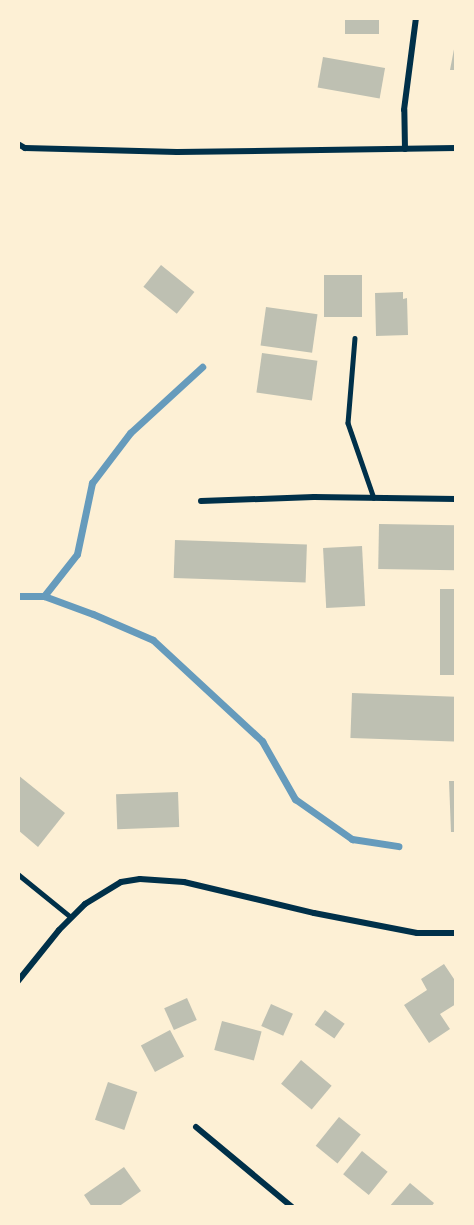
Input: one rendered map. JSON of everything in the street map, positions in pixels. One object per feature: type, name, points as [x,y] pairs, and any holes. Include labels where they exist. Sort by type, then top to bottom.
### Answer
[{"type":"street","points":[[405,148],[404,111],[417,18]]},
{"type":"street","points":[[18,144],[25,148],[177,152],[456,148]]},
{"type":"street","points":[[201,501],[314,497],[456,499]]},
{"type":"street","points":[[18,981],[71,917],[102,891],[121,882],[161,879],[417,933],[456,933]]},
{"type":"street","points":[[196,1127],[292,1207]]},
{"type":"lane","points":[[355,338],[348,423],[374,498]]},
{"type":"lane","points":[[18,874],[71,917]]},
{"type":"building","points":[[345,18],[379,18],[379,34],[345,34]]},
{"type":"building","points":[[455,44],[456,70],[450,70]]},
{"type":"building","points":[[323,57],[385,68],[380,98],[318,88]]},
{"type":"building","points":[[161,265],[194,292],[177,314],[143,287]]},
{"type":"building","points":[[324,275],[362,275],[362,317],[324,317]]},
{"type":"building","points":[[403,292],[403,299],[407,298],[408,335],[376,336],[375,293]]},
{"type":"building","points":[[266,307],[317,314],[312,353],[261,346]]},
{"type":"building","points":[[262,353],[317,361],[312,400],[256,393]]},
{"type":"building","points":[[379,524],[456,525],[455,570],[378,569]]},
{"type":"building","points":[[175,540],[307,545],[306,583],[174,578]]},
{"type":"building","points":[[362,546],[365,606],[326,608],[323,548]]},
{"type":"building","points":[[440,589],[456,589],[456,675],[440,675]]},
{"type":"building","points":[[352,693],[456,697],[454,742],[350,738]]},
{"type":"building","points":[[18,775],[65,813],[38,847],[18,830]]},
{"type":"building","points":[[449,781],[456,781],[456,832],[451,832]]},
{"type":"building","points":[[178,792],[179,827],[117,829],[116,794]]},
{"type":"building","points":[[444,964],[456,982],[456,1004],[440,1014],[450,1029],[429,1043],[404,1005],[427,990],[421,979]]},
{"type":"building","points":[[187,998],[197,1020],[174,1030],[164,1008]]},
{"type":"building","points":[[271,1004],[293,1014],[283,1036],[261,1026]]},
{"type":"building","points":[[325,1010],[345,1024],[334,1039],[315,1025]]},
{"type":"building","points":[[222,1021],[262,1032],[254,1061],[214,1050]]},
{"type":"building","points":[[170,1030],[184,1056],[155,1072],[141,1045]]},
{"type":"building","points":[[301,1060],[332,1086],[312,1109],[281,1084]]},
{"type":"building","points":[[108,1082],[137,1092],[124,1130],[95,1120]]},
{"type":"building","points":[[339,1117],[361,1135],[337,1163],[316,1146]]},
{"type":"building","points":[[362,1151],[388,1172],[369,1195],[343,1174]]},
{"type":"building","points":[[124,1167],[141,1191],[118,1207],[92,1207],[84,1195]]},
{"type":"building","points":[[410,1183],[434,1203],[431,1207],[389,1207]]},
{"type":"waterway","points":[[18,596],[44,596],[77,554],[92,483],[130,433],[202,367]]},
{"type":"waterway","points":[[44,596],[153,640],[262,741],[295,799],[352,839],[398,846]]}]
